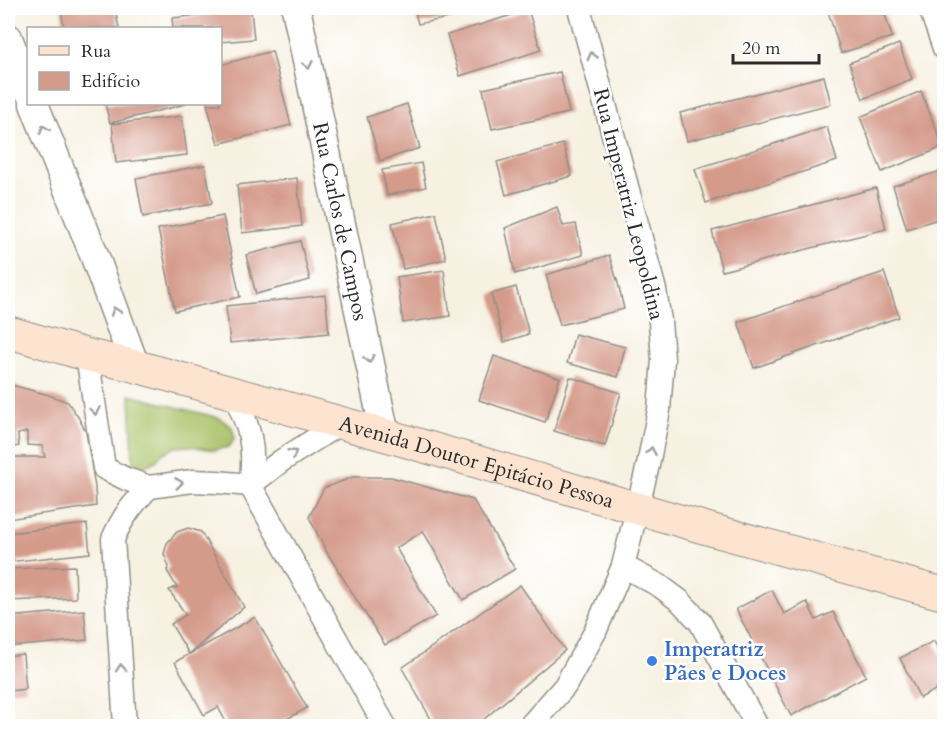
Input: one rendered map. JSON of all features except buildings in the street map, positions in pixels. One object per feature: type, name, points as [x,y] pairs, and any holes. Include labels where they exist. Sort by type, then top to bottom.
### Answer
[{"type":"main road","name":"Avenida Doutor Epitácio Pessoa","points":[[8,332],[385,435],[705,528],[945,594]]},
{"type":"street","name":"Rua Carlos de Campos","points":[[297,8],[385,435]]},
{"type":"street","name":"Rua Imperatriz Leopoldina","points":[[530,726],[565,686],[595,632],[623,566],[659,410],[663,359],[655,290],[579,8]]},
{"type":"street","points":[[930,8],[945,48]]},
{"type":"street","points":[[8,38],[27,87]]},
{"type":"street","points":[[34,105],[95,257],[135,366]]},
{"type":"street","points":[[87,355],[104,468],[149,487],[193,481],[250,486],[281,461],[339,424]]},
{"type":"street","points":[[234,394],[247,422],[253,446],[250,486],[386,726]]},
{"type":"street","points":[[125,726],[113,539],[127,512],[149,487]]},
{"type":"street","points":[[623,566],[660,586],[680,601],[700,622],[757,726]]},
{"type":"green space","points":[[130,395],[219,418],[232,427],[235,438],[229,447],[214,450],[189,446],[176,447],[163,453],[156,461],[144,467],[133,464]]},
{"type":"place","name":"Imperatriz Pães e Doces","points":[[652,661]]}]
